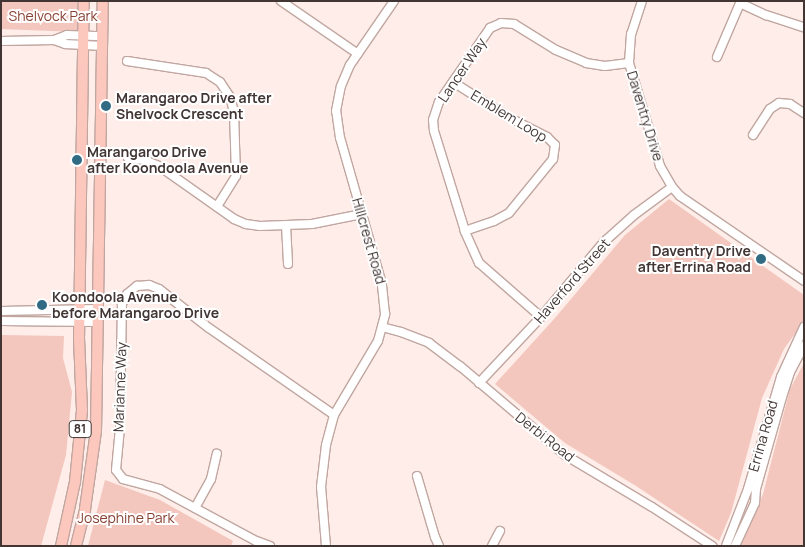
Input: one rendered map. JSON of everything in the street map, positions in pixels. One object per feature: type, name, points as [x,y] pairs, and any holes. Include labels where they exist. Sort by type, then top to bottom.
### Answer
[{"type":"main road","name":"81","points":[[61,546],[75,482],[82,410],[80,310],[84,1]]},
{"type":"main road","name":"81","points":[[76,546],[85,508],[96,431],[103,1]]},
{"type":"street","points":[[281,1],[358,54]]},
{"type":"street","name":"Hillcrest Road","points":[[325,546],[321,487],[326,445],[334,415],[378,341],[385,314],[382,284],[340,138],[336,111],[340,86],[358,54],[394,1]]},
{"type":"street","name":"Daventry Drive","points":[[642,1],[631,34],[629,63],[660,166],[672,187],[680,196],[804,281]]},
{"type":"street","points":[[717,58],[741,2],[766,16],[804,27]]},
{"type":"street","name":"Lancer Way","points":[[542,317],[479,263],[465,231],[434,126],[439,102],[490,28],[501,23],[514,24],[556,50],[586,63],[605,66],[629,63]]},
{"type":"street","points":[[1,41],[54,40],[65,44],[82,40],[103,41]]},
{"type":"street","points":[[127,61],[206,73],[220,82],[230,97],[234,112],[236,176],[217,207]]},
{"type":"street","name":"Emblem Loop","points":[[453,82],[508,117],[547,137],[555,145],[553,159],[509,213],[494,221],[465,231]]},
{"type":"street","points":[[754,135],[770,109],[779,102],[790,104],[804,113]]},
{"type":"street","points":[[128,158],[144,160],[159,166],[234,219],[246,224],[312,224],[362,214]]},
{"type":"street","name":"Haverford Street","points":[[479,383],[542,317],[604,242],[634,215],[672,187]]},
{"type":"street","points":[[286,225],[288,264]]},
{"type":"street","name":"Marianne Way","points":[[270,546],[256,541],[160,489],[123,479],[116,470],[120,428],[122,304],[128,292],[136,286],[149,285],[159,289],[209,328],[334,415]]},
{"type":"street","points":[[1,311],[98,309]]},
{"type":"street","points":[[1,321],[98,322]]},
{"type":"street","name":"Derbi Road","points":[[382,327],[429,343],[460,366],[565,455],[652,507],[712,546]]},
{"type":"street","name":"Errina Road","points":[[726,546],[748,489],[781,377],[804,327]]},
{"type":"street","name":"Errina Road","points":[[734,546],[754,503],[756,489],[782,397],[790,372],[804,346]]},
{"type":"street","points":[[195,508],[211,479],[217,454]]},
{"type":"street","points":[[417,476],[439,546]]},
{"type":"street","points":[[492,546],[500,530]]},
{"type":"green space","name":"Shelvock Park","points":[[1,1],[77,1],[78,32],[1,29]]},
{"type":"green space","points":[[669,199],[804,295],[804,321],[784,349],[762,398],[731,513],[719,541],[636,486],[565,443],[495,384],[555,318],[625,235]]},
{"type":"green space","points":[[1,335],[64,336],[63,358],[72,392],[66,455],[41,546],[1,546]]},
{"type":"green space","points":[[804,363],[804,546],[741,546],[763,494],[790,389]]},
{"type":"green space","name":"Josephine Park","points":[[105,480],[160,500],[233,541],[231,546],[88,546]]},
{"type":"place","name":"Marangaroo Drive after Shelvock Crescent","points":[[106,106]]},
{"type":"place","name":"Marangaroo Drive after Koondoola Avenue","points":[[77,160]]},
{"type":"place","name":"Daventry Drive after Errina Road","points":[[761,259]]},
{"type":"place","name":"Koondoola Avenue before Marangaroo Drive","points":[[42,305]]}]
